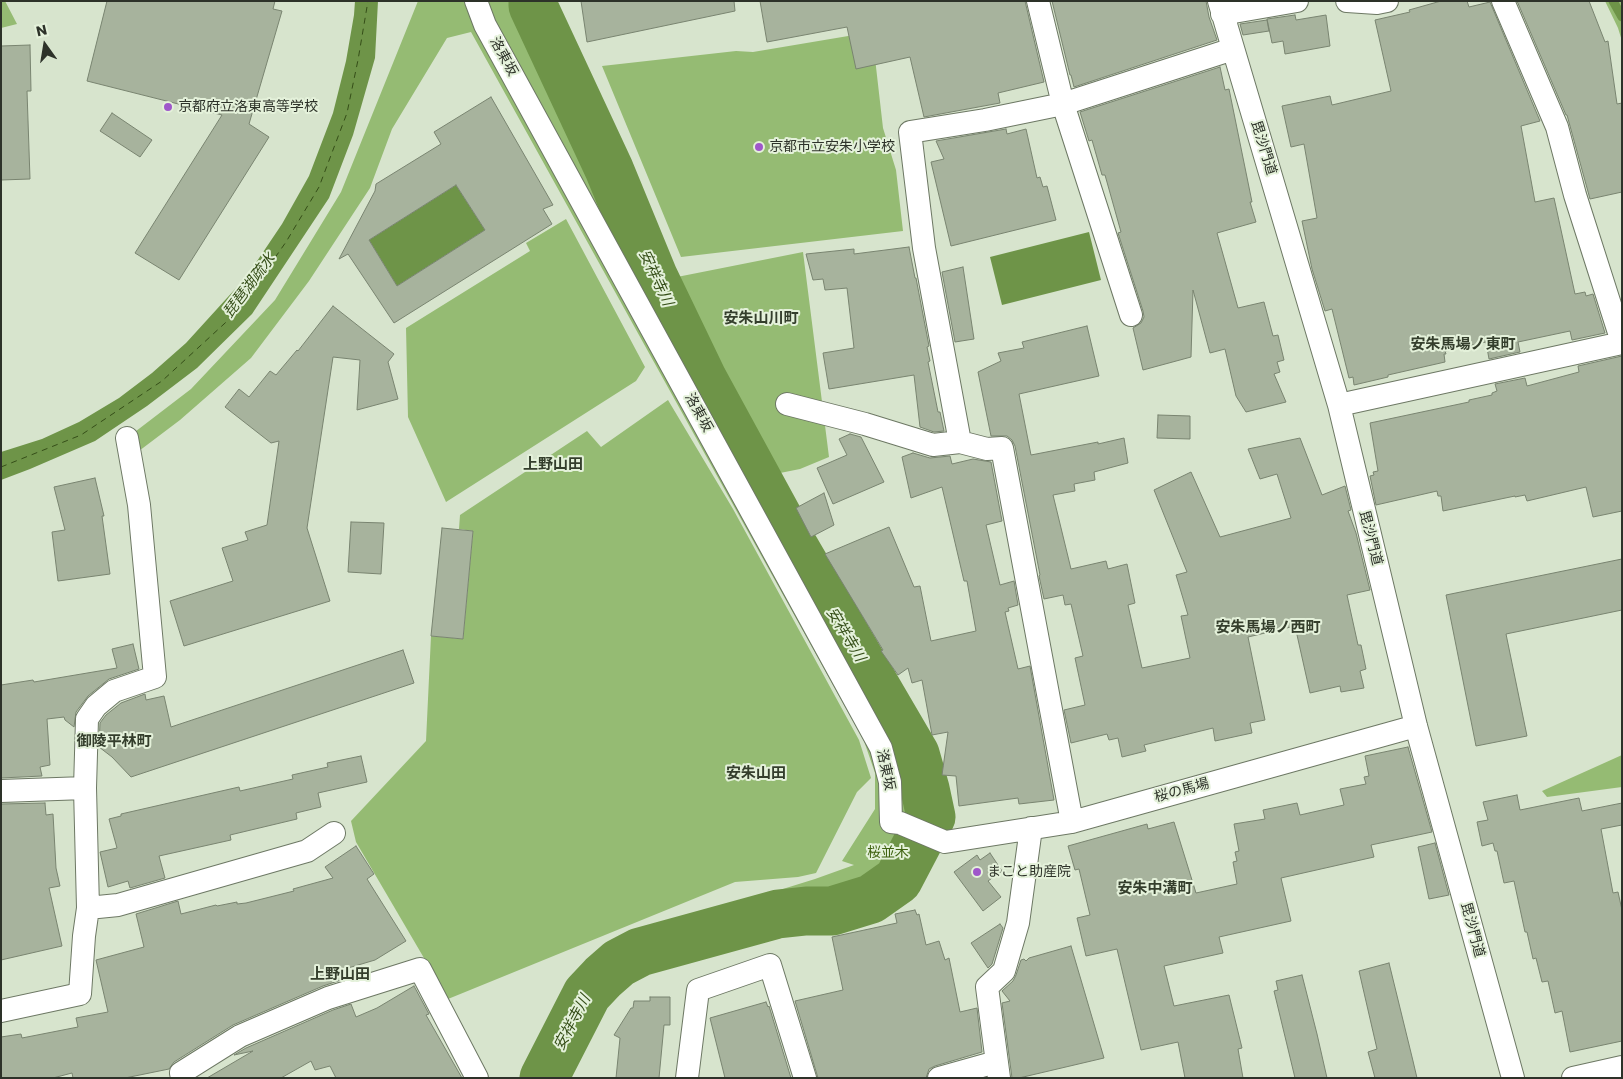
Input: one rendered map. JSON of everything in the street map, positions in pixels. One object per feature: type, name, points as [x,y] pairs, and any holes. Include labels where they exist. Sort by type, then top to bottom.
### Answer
[{"type":"street","name":"洛東坂","points":[[476,1],[486,25],[881,748],[890,782],[891,822],[945,842]]},
{"type":"street","points":[[1038,1],[1063,104],[1131,315]]},
{"type":"street","points":[[1220,8],[1297,1]]},
{"type":"street","points":[[1347,1],[1377,3],[1387,1]]},
{"type":"street","points":[[1339,405],[1622,342],[1575,194],[1557,126],[1503,1]]},
{"type":"street","name":"毘沙門道","points":[[1220,8],[1339,405],[1416,726],[1513,1078]]},
{"type":"street","points":[[960,442],[924,248],[910,132],[986,120],[1063,104],[1233,49]]},
{"type":"street","points":[[787,404],[865,424],[933,445],[960,442],[987,449],[1002,448],[1072,822]]},
{"type":"street","points":[[1,1011],[80,994],[88,908],[85,788],[87,719],[96,706],[114,691],[155,678],[139,505],[127,438]]},
{"type":"street","name":"桜の馬場","points":[[945,842],[1072,822],[1416,726]]},
{"type":"street","points":[[1,791],[85,788]]},
{"type":"street","points":[[939,1078],[998,1070],[987,987],[1004,972],[1016,931],[1031,828]]},
{"type":"street","points":[[88,908],[118,905],[308,851],[334,833]]},
{"type":"street","points":[[687,1078],[698,990],[770,965],[804,1078]]},
{"type":"street","points":[[182,1078],[180,1073],[240,1036],[328,998],[420,969],[477,1078]]},
{"type":"street","points":[[1573,1078],[1622,1068]]},
{"type":"green space","points":[[1,1],[5,1],[17,24],[1,28]]},
{"type":"green space","name":"桜並木","points":[[418,1],[517,1],[609,169],[653,276],[703,380],[794,547],[915,754],[931,817],[917,888],[869,909],[778,914],[640,952],[651,930],[854,865],[842,861],[875,809],[875,773],[864,741],[471,32],[447,38],[392,129],[370,188],[309,281],[251,358],[180,420],[131,457],[127,438],[191,389],[275,300],[341,192]]},
{"type":"green space","points":[[1605,1],[1622,1],[1622,41],[1618,28]]},
{"type":"green space","name":"京都市立安朱小学校","points":[[872,32],[883,128],[896,170],[903,231],[681,257],[602,66],[736,51],[753,52]]},
{"type":"green space","points":[[566,219],[645,367],[636,381],[446,502],[408,417],[406,328],[530,251],[526,243]]},
{"type":"green space","points":[[803,252],[829,457],[800,469],[775,474],[677,277]]},
{"type":"green space","points":[[668,400],[733,509],[859,740],[871,778],[857,792],[816,873],[798,877],[735,882],[448,999],[356,842],[351,821],[426,741],[431,636],[463,639],[473,531],[459,529],[460,515],[587,431],[601,447]]},
{"type":"green space","points":[[1622,755],[1622,787],[1547,797],[1542,791]]},
{"type":"water","name":"琵琶湖疏水","points":[[355,1],[378,1],[375,58],[353,135],[329,198],[252,314],[197,368],[147,406],[95,441],[1,480],[1,452],[42,439],[79,422],[119,398],[152,373],[186,343],[247,276],[282,224],[309,176],[333,113],[346,61]]},
{"type":"water","points":[[456,185],[485,230],[397,286],[369,240]]},
{"type":"water","points":[[1089,232],[1101,280],[1002,305],[990,257]]},
{"type":"building","points":[[107,1],[275,1],[273,9],[282,11],[249,124],[269,137],[179,280],[135,253],[222,115],[87,81]]},
{"type":"building","points":[[581,1],[734,1],[735,11],[587,42]]},
{"type":"building","points":[[760,1],[1025,1],[1044,82],[998,93],[1000,103],[924,117],[910,57],[856,69],[847,27],[767,42]]},
{"type":"building","points":[[1052,1],[1206,1],[1217,40],[1074,87]]},
{"type":"building","points":[[1441,1],[1467,1],[1469,7],[1490,2],[1540,121],[1521,126],[1535,202],[1554,198],[1575,294],[1585,292],[1586,296],[1593,294],[1605,333],[1572,340],[1570,331],[1518,342],[1520,352],[1489,359],[1486,342],[1445,351],[1445,362],[1354,385],[1353,377],[1349,378],[1332,309],[1325,311],[1312,269],[1302,221],[1317,218],[1304,144],[1291,147],[1282,106],[1330,96],[1332,105],[1391,91],[1375,20],[1410,12],[1409,10]]},
{"type":"building","points":[[1517,1],[1589,1],[1605,42],[1608,41],[1617,104],[1622,103],[1622,192],[1590,199],[1567,115]]},
{"type":"building","points":[[1295,15],[1296,20],[1326,15],[1330,46],[1285,54],[1283,41],[1272,43],[1267,19]]},
{"type":"building","points":[[1267,20],[1269,31],[1243,35],[1240,24]]},
{"type":"building","points":[[30,45],[31,91],[27,91],[30,179],[1,180],[1,46]]},
{"type":"building","points":[[1220,67],[1225,90],[1229,89],[1252,202],[1250,202],[1256,222],[1217,233],[1238,308],[1264,302],[1273,336],[1278,335],[1284,360],[1277,362],[1280,372],[1274,374],[1286,402],[1246,412],[1236,396],[1225,349],[1210,353],[1193,290],[1191,357],[1143,370],[1133,328],[1141,323],[1144,317],[1143,311],[1118,233],[1121,232],[1105,175],[1102,175],[1092,140],[1089,141],[1080,112]]},
{"type":"building","points":[[491,97],[553,205],[543,209],[552,224],[394,323],[348,254],[339,259],[375,191],[376,184],[441,144],[434,132]],"holes":[[[456,185],[485,230],[397,286],[369,240]]]},
{"type":"building","points":[[112,113],[152,140],[140,157],[100,131]]},
{"type":"building","points":[[1006,129],[1007,134],[1026,129],[1037,178],[1040,177],[1043,187],[1047,186],[1056,220],[951,246],[931,162],[944,159],[936,141]]},
{"type":"building","points":[[909,247],[929,346],[927,347],[930,361],[928,362],[938,412],[940,412],[944,431],[934,432],[920,427],[914,375],[829,389],[823,353],[854,348],[847,288],[825,290],[823,279],[813,280],[806,254],[854,249],[854,254]]},
{"type":"building","points":[[963,267],[974,339],[955,342],[942,272]]},
{"type":"building","points":[[333,306],[394,354],[388,362],[398,399],[357,410],[360,360],[333,357],[307,528],[330,601],[184,646],[170,601],[233,581],[222,548],[248,540],[245,532],[267,525],[279,441],[271,443],[225,407],[239,389],[249,397],[270,371],[276,375],[298,351]]},
{"type":"building","points":[[1087,326],[1099,376],[1019,394],[1031,455],[1124,438],[1128,463],[1094,472],[1095,480],[1074,484],[1075,491],[1053,495],[1071,569],[1106,561],[1108,569],[1127,564],[1135,603],[1128,605],[1142,668],[1190,658],[1181,616],[1188,615],[1176,575],[1187,572],[1154,490],[1191,472],[1220,537],[1291,518],[1277,474],[1260,479],[1248,449],[1300,438],[1322,495],[1345,486],[1351,510],[1348,511],[1356,533],[1370,590],[1347,595],[1358,645],[1361,645],[1366,669],[1360,671],[1364,688],[1341,692],[1340,686],[1310,693],[1295,626],[1248,637],[1265,720],[1250,723],[1252,733],[1215,741],[1213,728],[1144,745],[1146,751],[1122,757],[1118,738],[1109,740],[1107,734],[1071,743],[1064,710],[1085,705],[1075,658],[1083,656],[1071,604],[1065,605],[1063,595],[1044,599],[1015,446],[1007,436],[991,436],[978,372],[1001,361],[998,353],[1024,348],[1022,342]]},
{"type":"building","points":[[1622,356],[1622,511],[1593,517],[1586,487],[1527,501],[1525,495],[1515,496],[1443,511],[1441,496],[1438,496],[1437,491],[1376,505],[1370,476],[1374,475],[1373,472],[1378,471],[1370,423],[1469,402],[1469,400],[1492,395],[1492,393],[1497,391],[1495,384],[1525,378],[1527,386],[1579,372],[1578,366]]},
{"type":"building","points":[[1158,415],[1190,416],[1190,439],[1157,438]]},
{"type":"building","points":[[850,434],[861,437],[884,482],[833,504],[817,468],[847,455],[839,439]]},
{"type":"building","points":[[913,453],[930,458],[950,456],[952,464],[973,459],[991,462],[1002,521],[986,525],[1000,585],[1014,581],[1018,605],[1008,608],[1009,611],[1005,612],[1018,669],[1030,666],[1054,800],[1019,804],[1018,798],[959,806],[956,776],[942,775],[948,732],[932,735],[922,680],[912,683],[908,668],[898,675],[881,651],[883,650],[825,554],[889,527],[914,587],[920,586],[931,641],[976,631],[967,581],[964,581],[942,487],[911,498],[902,457]]},
{"type":"building","points":[[95,478],[104,516],[102,516],[110,574],[58,581],[52,532],[65,530],[54,487]]},
{"type":"building","points":[[824,493],[834,525],[811,537],[796,508]]},
{"type":"building","points":[[351,522],[384,523],[381,574],[348,572]]},
{"type":"building","points":[[442,528],[473,531],[463,639],[431,636]]},
{"type":"building","points":[[1622,559],[1622,610],[1506,634],[1527,736],[1476,746],[1446,595]]},
{"type":"building","points":[[133,644],[139,669],[109,679],[88,696],[76,712],[74,727],[64,717],[47,719],[50,765],[40,767],[42,776],[1,778],[1,685],[33,680],[34,682],[117,668],[112,649]]},
{"type":"building","points":[[403,650],[414,683],[131,777],[112,757],[99,747],[100,723],[106,715],[121,703],[145,694],[146,700],[164,696],[171,727]]},
{"type":"building","points":[[1408,747],[1432,832],[1371,845],[1374,857],[1281,878],[1291,921],[1219,937],[1223,953],[1164,966],[1174,1006],[1229,995],[1242,1048],[1238,1049],[1243,1078],[1185,1078],[1178,1042],[1141,1050],[1117,949],[1086,956],[1077,918],[1090,915],[1079,869],[1075,870],[1068,846],[1147,824],[1148,829],[1174,822],[1196,893],[1237,884],[1233,862],[1237,861],[1235,852],[1239,851],[1234,824],[1265,819],[1263,810],[1297,803],[1300,815],[1344,805],[1340,789],[1366,784],[1364,777],[1369,776],[1365,756]]},
{"type":"building","points":[[361,756],[367,782],[318,793],[321,807],[296,813],[297,819],[230,835],[231,840],[159,856],[165,878],[130,888],[128,881],[108,887],[100,852],[117,848],[109,819],[121,816],[121,814],[239,787],[240,791],[293,779],[292,775],[328,767],[327,763]]},
{"type":"building","points":[[1517,795],[1520,810],[1579,798],[1582,811],[1622,803],[1622,825],[1601,829],[1613,893],[1618,892],[1622,910],[1622,1041],[1570,1052],[1562,1011],[1555,1013],[1548,981],[1542,982],[1536,958],[1533,959],[1514,881],[1504,883],[1497,851],[1495,851],[1493,843],[1482,846],[1477,822],[1488,820],[1483,802]]},
{"type":"building","points":[[45,803],[46,815],[53,814],[56,868],[60,886],[49,888],[62,946],[1,960],[1,804]]},
{"type":"building","points":[[1435,843],[1449,895],[1429,899],[1418,847]]},
{"type":"building","points":[[356,846],[374,874],[367,879],[406,941],[375,960],[338,971],[341,980],[233,1025],[174,1062],[169,1069],[125,1078],[73,1078],[72,1073],[53,1078],[1,1078],[1,1037],[21,1034],[22,1038],[78,1027],[76,1018],[108,1012],[96,960],[144,947],[136,914],[178,901],[181,914],[216,905],[237,902],[237,904],[246,903],[294,891],[293,889],[333,878],[325,867]]},
{"type":"building","name":"まこと助産院","points":[[990,853],[1002,871],[988,881],[1001,897],[983,911],[954,872],[977,855],[980,860]]},
{"type":"building","points":[[915,910],[917,915],[919,914],[926,945],[939,941],[945,960],[949,958],[960,1012],[977,1008],[982,1052],[935,1066],[929,1069],[926,1078],[818,1078],[795,1001],[843,990],[832,937],[897,923],[895,914]]},
{"type":"building","points":[[1000,924],[1003,928],[992,964],[988,968],[971,943]]},
{"type":"building","points":[[1071,946],[1104,1058],[1012,1078],[1002,1003],[1010,1001],[1002,991],[1013,981],[1021,960],[1024,959],[1026,961],[1029,958]]},
{"type":"building","points":[[1389,963],[1417,1078],[1375,1078],[1368,1052],[1377,1049],[1359,971]]},
{"type":"building","points":[[1302,975],[1327,1078],[1295,1078],[1274,991],[1278,990],[1276,981]]},
{"type":"building","points":[[414,986],[429,1014],[426,1015],[462,1078],[336,1078],[330,1066],[315,1070],[311,1061],[281,1078],[207,1078],[253,1051],[234,1055],[246,1048],[351,1004],[356,1017],[377,1008]]},
{"type":"building","points":[[650,997],[670,997],[670,1025],[664,1025],[659,1078],[616,1078],[620,1038],[614,1035],[631,1008],[633,1008],[634,1001],[650,1001]]},
{"type":"building","points":[[766,1002],[769,1006],[791,1078],[725,1078],[710,1018]]},
{"type":"waterway","name":"安祥寺川","points":[[533,1],[533,6],[609,169],[653,276],[703,380],[794,547],[915,754],[931,817],[898,880],[871,899],[832,911],[778,914],[640,952],[619,963],[587,994],[544,1078]]},
{"type":"waterway","points":[[1613,1],[1622,17]]},
{"type":"ferry route","points":[[1,467],[81,435],[162,381],[236,313],[286,242],[319,187],[347,113],[368,1]]},
{"type":"place","name":"京都府立洛東高等学校","points":[[168,107]]},
{"type":"place","name":"京都市立安朱小学校","points":[[759,147]]},
{"type":"place","name":"まこと助産院","points":[[977,872]]},
{"type":"district","name":"安朱山川町","points":[[761,319]]},
{"type":"district","name":"安朱馬場ノ東町","points":[[1463,345]]},
{"type":"district","name":"上野山田","points":[[553,465]]},
{"type":"district","name":"安朱馬場ノ西町","points":[[1268,628]]},
{"type":"district","name":"御陵平林町","points":[[114,742]]},
{"type":"district","name":"安朱山田","points":[[756,774]]},
{"type":"district","name":"安朱中溝町","points":[[1155,889]]},
{"type":"district","name":"上野山田","points":[[340,975]]}]
